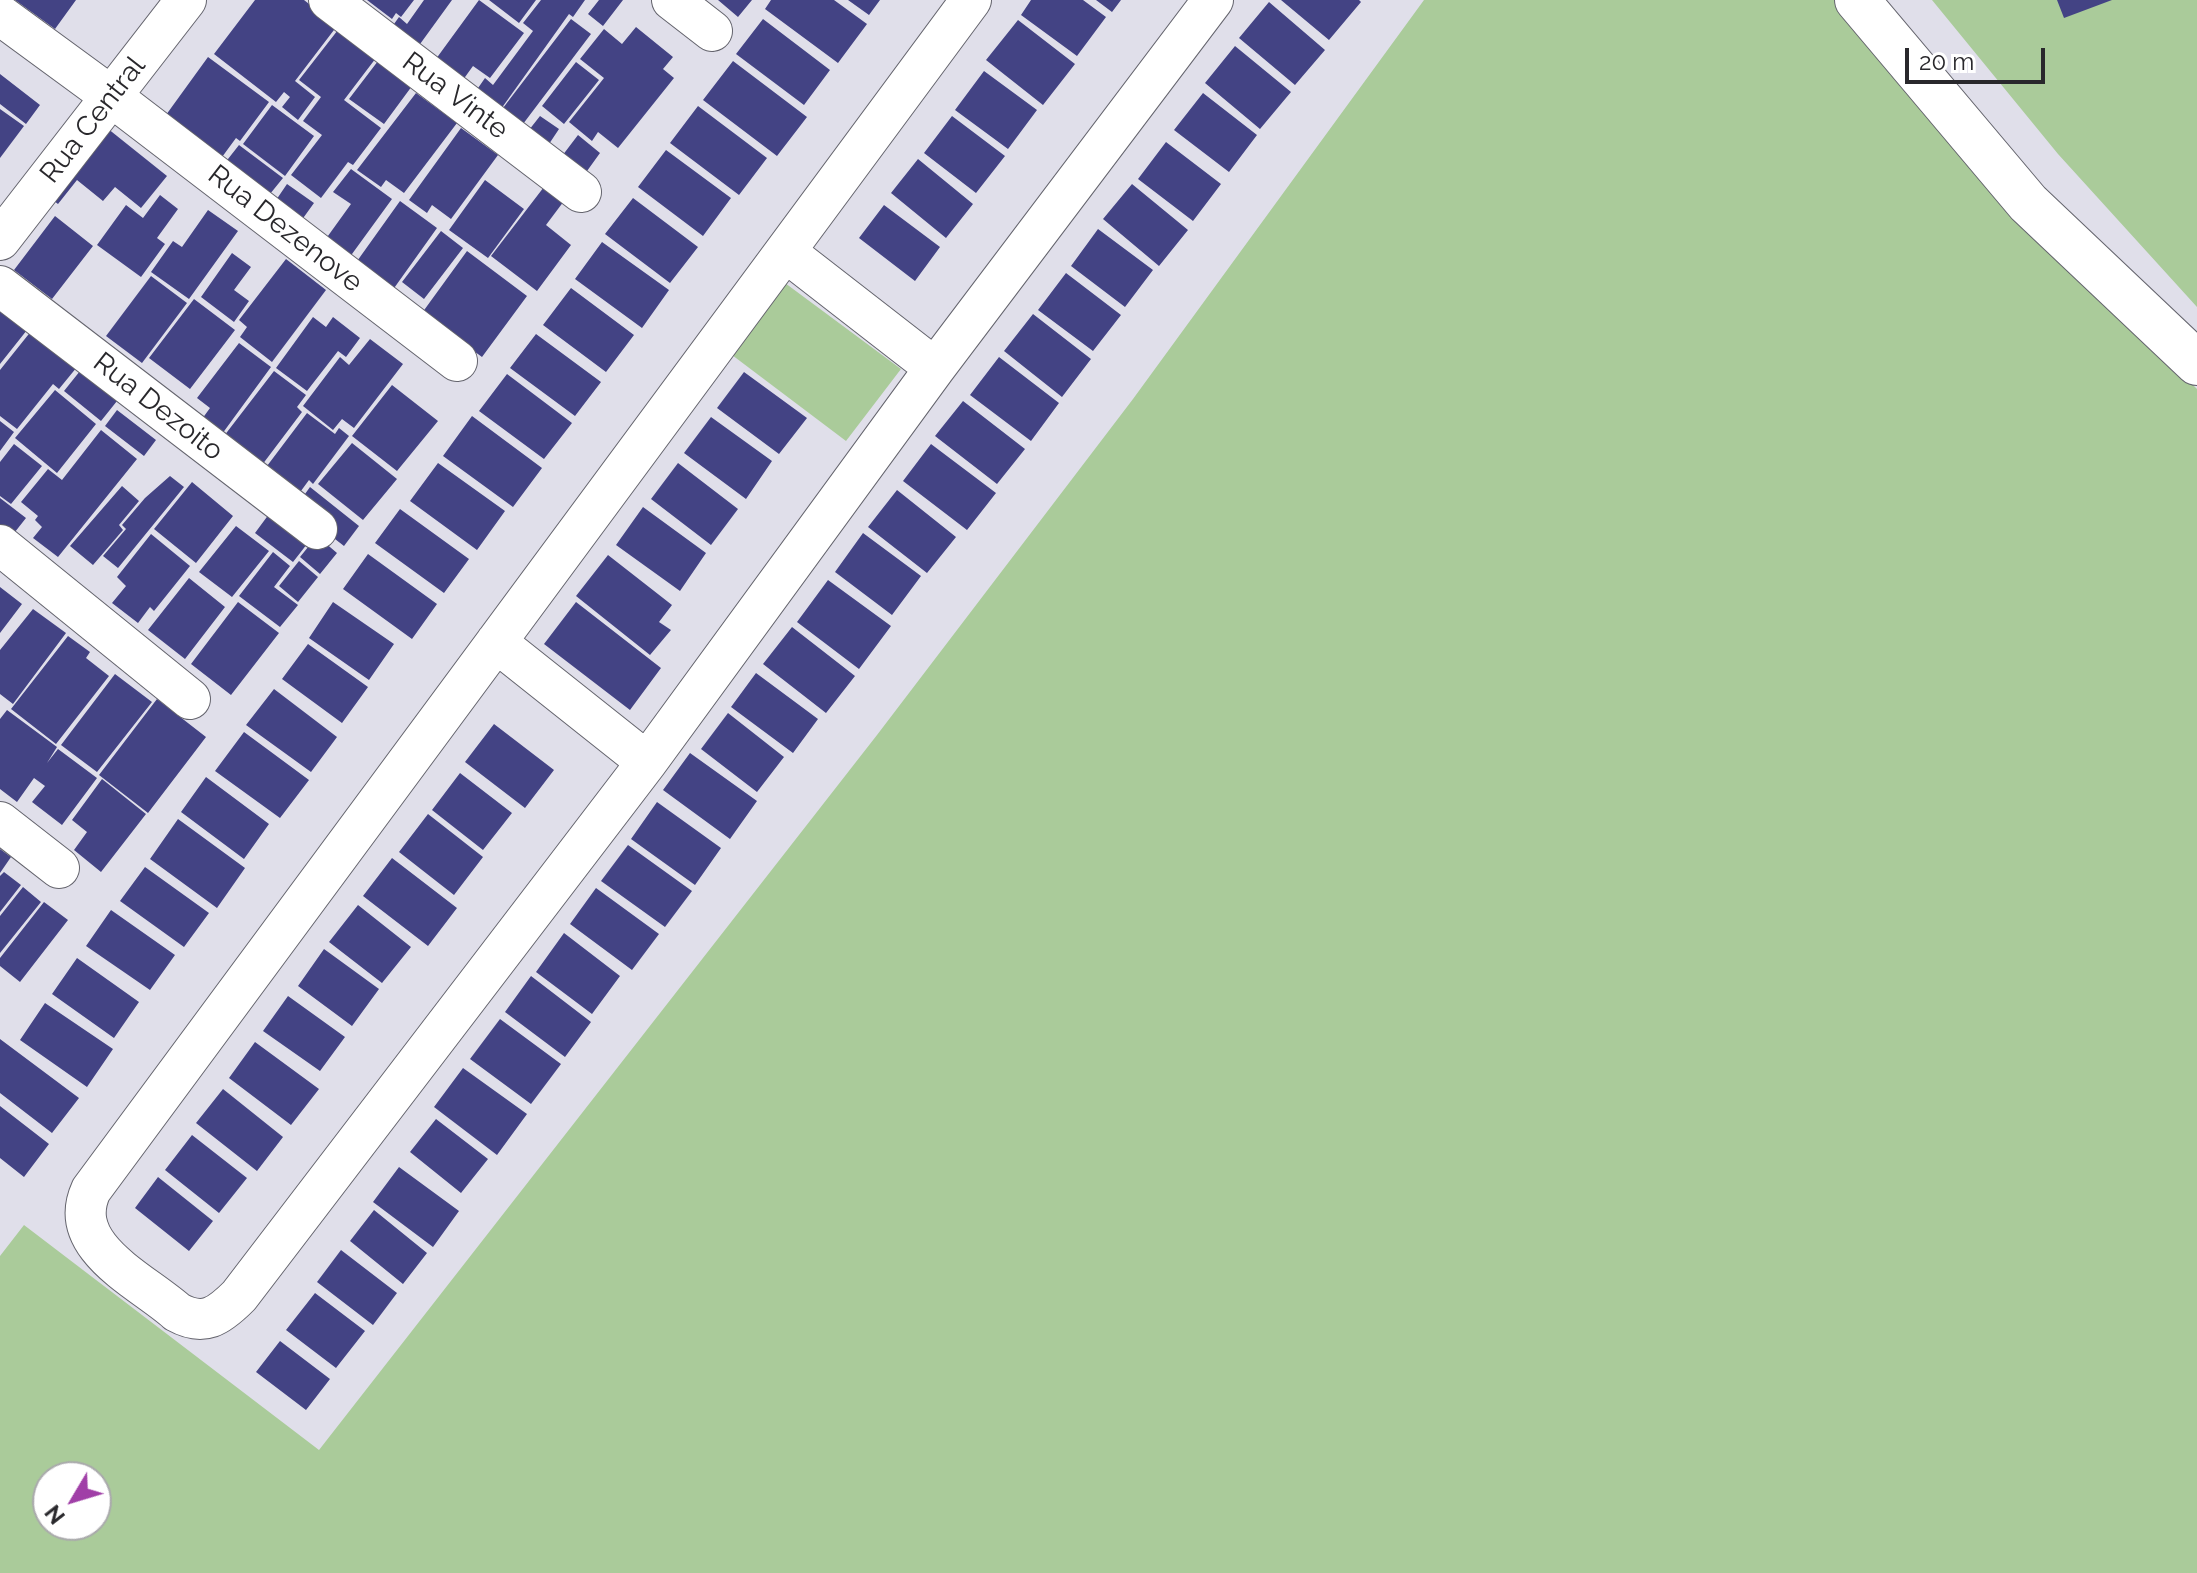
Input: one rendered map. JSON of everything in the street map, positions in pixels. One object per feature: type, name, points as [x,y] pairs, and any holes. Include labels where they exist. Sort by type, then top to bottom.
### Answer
[{"type":"main road","points":[[1857,0],[2028,203],[2197,363]]},
{"type":"street","name":"Rua Central","points":[[0,240],[186,0]]},
{"type":"street","name":"Rua Vinte","points":[[329,0],[581,192]]},
{"type":"street","points":[[672,0],[712,31]]},
{"type":"street","points":[[971,0],[787,253],[91,1190],[83,1213],[85,1225],[100,1251],[190,1319],[216,1317],[227,1307],[647,762],[935,368],[1213,0]]},
{"type":"street","name":"Rua Dezenove","points":[[0,15],[457,361]]},
{"type":"street","points":[[787,253],[935,368]]},
{"type":"street","name":"Rua Dezoito","points":[[0,286],[317,529]]},
{"type":"street","points":[[0,545],[190,699]]},
{"type":"street","points":[[496,642],[647,762]]},
{"type":"street","points":[[0,822],[59,868]]},
{"type":"green space","points":[[1424,0],[1837,0],[2142,334],[2197,389],[2197,1573],[0,1573],[0,1256],[24,1225],[319,1450],[877,735],[1133,399]]},
{"type":"green space","points":[[1932,0],[2197,0],[2197,307],[2058,154]]},
{"type":"green space","points":[[785,283],[901,369],[846,441],[732,355]]},
{"type":"building","points":[[15,0],[76,0],[55,29]]},
{"type":"building","points":[[255,0],[304,0],[337,26],[295,81],[315,97],[298,120],[282,107],[290,97],[284,92],[276,102],[214,54]]},
{"type":"building","points":[[367,0],[414,0],[401,17],[396,13],[392,19]]},
{"type":"building","points":[[424,0],[452,0],[415,51],[389,31],[399,17],[407,24]]},
{"type":"building","points":[[479,0],[524,33],[490,78],[473,66],[460,84],[433,63]]},
{"type":"building","points":[[489,0],[536,0],[519,23]]},
{"type":"building","points":[[541,0],[585,0],[573,17],[569,14],[501,109],[476,91],[485,78],[493,85],[533,31],[523,23]]},
{"type":"building","points":[[599,0],[623,0],[603,26],[588,14]]},
{"type":"building","points":[[718,0],[752,0],[738,17]]},
{"type":"building","points":[[771,0],[834,0],[867,24],[838,63],[765,9]]},
{"type":"building","points":[[848,0],[880,0],[869,15]]},
{"type":"building","points":[[1031,0],[1083,0],[1106,17],[1077,56],[1021,15]]},
{"type":"building","points":[[1096,0],[1121,0],[1112,12]]},
{"type":"building","points":[[1281,0],[1359,0],[1361,2],[1329,40]]},
{"type":"building","points":[[2057,0],[2112,0],[2064,18]]},
{"type":"building","points":[[1269,2],[1325,50],[1295,85],[1239,38]]},
{"type":"building","points":[[571,19],[591,34],[523,124],[503,108]]},
{"type":"building","points":[[763,19],[830,70],[804,105],[736,54]]},
{"type":"building","points":[[1018,20],[1075,64],[1043,105],[986,60]]},
{"type":"building","points":[[341,26],[379,54],[344,100],[381,128],[353,165],[348,162],[321,198],[291,175],[322,135],[303,121],[321,97],[299,80]]},
{"type":"building","points":[[636,27],[673,57],[663,69],[674,78],[618,148],[598,132],[592,141],[569,122],[604,78],[580,59],[604,29],[622,44]]},
{"type":"building","points":[[1235,46],[1291,92],[1260,129],[1205,83]]},
{"type":"building","points":[[208,57],[269,102],[240,141],[236,138],[214,168],[158,126]]},
{"type":"building","points":[[378,61],[412,86],[384,124],[349,99]]},
{"type":"building","points":[[733,61],[807,117],[777,156],[703,100]]},
{"type":"building","points":[[576,62],[599,80],[564,124],[542,106]]},
{"type":"building","points":[[984,71],[1037,110],[1008,149],[955,110]]},
{"type":"building","points":[[0,74],[40,105],[26,124],[0,104]]},
{"type":"building","points":[[416,93],[457,123],[404,193],[386,180],[381,187],[357,170]]},
{"type":"building","points":[[1203,93],[1257,135],[1229,172],[1174,130]]},
{"type":"building","points":[[272,105],[314,136],[285,176],[243,144]]},
{"type":"building","points":[[698,106],[767,158],[739,195],[670,143]]},
{"type":"building","points":[[0,109],[24,126],[0,158]]},
{"type":"building","points":[[540,116],[559,129],[549,144],[529,130]]},
{"type":"building","points":[[952,116],[1005,156],[976,193],[924,153]]},
{"type":"building","points":[[107,128],[167,176],[141,208],[115,187],[103,201],[77,180],[58,204],[50,198]]},
{"type":"building","points":[[461,128],[498,155],[451,219],[432,205],[427,213],[409,200]]},
{"type":"building","points":[[578,135],[600,153],[582,178],[559,160]]},
{"type":"building","points":[[1166,142],[1221,184],[1193,221],[1138,179]]},
{"type":"building","points":[[239,145],[283,178],[261,205],[217,173]]},
{"type":"building","points":[[666,150],[731,198],[703,236],[638,187]]},
{"type":"building","points":[[918,159],[973,204],[946,238],[891,193]]},
{"type":"building","points":[[351,169],[392,199],[344,265],[320,247],[351,204],[333,192]]},
{"type":"building","points":[[485,180],[524,209],[488,258],[449,230]]},
{"type":"building","points":[[547,183],[567,197],[546,225],[571,245],[537,291],[491,256]]},
{"type":"building","points":[[287,184],[314,203],[296,228],[270,209]]},
{"type":"building","points":[[1132,184],[1188,230],[1159,266],[1103,219]]},
{"type":"building","points":[[160,195],[178,209],[157,238],[165,244],[141,277],[97,245],[126,205],[143,218]]},
{"type":"building","points":[[633,198],[698,247],[670,283],[605,234]]},
{"type":"building","points":[[400,201],[437,228],[392,291],[355,264]]},
{"type":"building","points":[[884,205],[940,247],[915,281],[859,238]]},
{"type":"building","points":[[208,210],[238,231],[189,299],[151,272],[173,241],[182,247]]},
{"type":"building","points":[[55,216],[93,246],[52,299],[14,270]]},
{"type":"building","points":[[1098,229],[1153,270],[1125,307],[1071,266]]},
{"type":"building","points":[[441,231],[463,248],[424,299],[402,282]]},
{"type":"building","points":[[602,242],[669,290],[642,328],[575,279]]},
{"type":"building","points":[[467,251],[527,296],[482,357],[422,313]]},
{"type":"building","points":[[232,253],[251,267],[234,290],[249,301],[234,322],[201,297]]},
{"type":"building","points":[[286,259],[326,290],[272,362],[240,337],[247,327],[239,320]]},
{"type":"building","points":[[1066,273],[1121,315],[1093,351],[1038,310]]},
{"type":"building","points":[[151,276],[187,303],[142,363],[106,336]]},
{"type":"building","points":[[571,288],[634,335],[606,372],[543,325]]},
{"type":"building","points":[[194,299],[235,330],[190,389],[149,358]]},
{"type":"building","points":[[0,309],[27,330],[0,364]]},
{"type":"building","points":[[1033,314],[1091,359],[1062,397],[1004,351]]},
{"type":"building","points":[[313,317],[326,327],[333,317],[360,338],[346,357],[338,351],[307,391],[276,368]]},
{"type":"building","points":[[32,330],[77,367],[59,389],[53,384],[17,429],[0,416],[0,370]]},
{"type":"building","points":[[536,334],[601,382],[575,416],[510,368]]},
{"type":"building","points":[[370,339],[403,364],[354,428],[342,419],[333,430],[303,406],[340,357],[349,365]]},
{"type":"building","points":[[239,343],[271,367],[222,434],[202,419],[210,408],[197,398]]},
{"type":"building","points":[[999,357],[1059,403],[1031,441],[970,395]]},
{"type":"building","points":[[84,366],[121,396],[101,421],[64,391]]},
{"type":"building","points":[[274,371],[306,395],[297,407],[302,412],[262,465],[224,436]]},
{"type":"building","points":[[744,372],[807,418],[779,454],[717,408]]},
{"type":"building","points":[[507,374],[572,423],[544,459],[479,411]]},
{"type":"building","points":[[392,385],[438,421],[397,471],[352,436]]},
{"type":"building","points":[[55,390],[96,424],[57,473],[15,438]]},
{"type":"building","points":[[963,401],[1025,449],[997,484],[935,436]]},
{"type":"building","points":[[117,410],[156,440],[144,456],[105,426]]},
{"type":"building","points":[[307,413],[335,434],[339,428],[349,436],[313,484],[309,480],[298,495],[264,470]]},
{"type":"building","points":[[472,416],[542,468],[513,507],[443,456]]},
{"type":"building","points":[[711,417],[772,461],[746,499],[684,453]]},
{"type":"building","points":[[0,421],[14,432],[0,451]]},
{"type":"building","points":[[101,430],[137,459],[58,557],[33,538],[42,527],[35,520],[38,516],[21,502],[48,469],[62,480]]},
{"type":"building","points":[[352,443],[397,479],[363,520],[318,484]]},
{"type":"building","points":[[14,444],[42,466],[11,504],[0,496],[0,462]]},
{"type":"building","points":[[931,444],[996,493],[967,530],[903,481]]},
{"type":"building","points":[[438,463],[505,511],[477,550],[410,501]]},
{"type":"building","points":[[678,463],[738,509],[711,545],[651,499]]},
{"type":"building","points":[[170,476],[184,487],[118,568],[103,556],[126,529],[122,525],[145,498]]},
{"type":"building","points":[[192,482],[233,516],[196,563],[154,529]]},
{"type":"building","points":[[122,486],[139,501],[119,525],[123,530],[93,565],[70,546]]},
{"type":"building","points":[[310,487],[359,526],[344,546],[295,508]]},
{"type":"building","points":[[897,490],[956,537],[927,573],[868,527]]},
{"type":"building","points":[[0,498],[26,518],[11,537],[0,529]]},
{"type":"building","points":[[643,507],[706,553],[680,591],[616,545]]},
{"type":"building","points":[[400,509],[469,559],[444,593],[375,543]]},
{"type":"building","points":[[272,510],[311,539],[293,562],[255,533]]},
{"type":"building","points":[[236,526],[269,551],[232,597],[199,572]]},
{"type":"building","points":[[863,533],[921,576],[892,615],[835,572]]},
{"type":"building","points":[[151,534],[190,566],[154,611],[150,607],[138,623],[112,603],[126,586],[117,577]]},
{"type":"building","points":[[317,536],[337,553],[320,574],[300,557]]},
{"type":"building","points":[[273,552],[290,566],[274,587],[298,605],[280,627],[239,596]]},
{"type":"building","points":[[368,554],[437,604],[412,639],[343,589]]},
{"type":"building","points":[[608,555],[672,605],[659,622],[671,630],[650,655],[576,596]]},
{"type":"building","points":[[299,561],[318,577],[298,602],[279,586]]},
{"type":"building","points":[[189,578],[225,607],[185,659],[148,630]]},
{"type":"building","points":[[828,580],[891,626],[859,669],[797,622]]},
{"type":"building","points":[[0,587],[22,604],[0,633]]},
{"type":"building","points":[[238,602],[279,633],[231,695],[191,664]]},
{"type":"building","points":[[333,602],[394,644],[369,680],[309,638]]},
{"type":"building","points":[[576,602],[661,668],[630,710],[544,644]]},
{"type":"building","points":[[33,609],[66,633],[13,704],[0,694],[0,650]]},
{"type":"building","points":[[792,627],[855,676],[826,713],[763,664]]},
{"type":"building","points":[[68,636],[90,652],[86,658],[109,676],[56,744],[11,709]]},
{"type":"building","points":[[308,644],[368,687],[342,723],[282,679]]},
{"type":"building","points":[[756,673],[818,719],[793,753],[731,707]]},
{"type":"building","points":[[115,674],[152,702],[97,772],[61,745]]},
{"type":"building","points":[[274,689],[337,737],[311,772],[246,725]]},
{"type":"building","points":[[157,699],[206,737],[148,813],[99,775]]},
{"type":"building","points":[[7,710],[57,747],[47,763],[58,749],[97,778],[62,825],[32,802],[45,786],[34,778],[17,802],[0,789],[0,719]]},
{"type":"building","points":[[728,713],[784,757],[757,792],[701,749]]},
{"type":"building","points":[[494,724],[554,770],[525,808],[465,762]]},
{"type":"building","points":[[244,732],[309,780],[280,818],[215,771]]},
{"type":"building","points":[[690,753],[757,801],[730,839],[663,790]]},
{"type":"building","points":[[460,773],[512,813],[483,850],[432,810]]},
{"type":"building","points":[[206,777],[269,824],[244,859],[181,812]]},
{"type":"building","points":[[102,779],[146,814],[101,872],[74,850],[87,832],[72,820]]},
{"type":"building","points":[[657,802],[721,848],[695,885],[631,839]]},
{"type":"building","points":[[428,814],[483,857],[454,895],[399,852]]},
{"type":"building","points":[[178,819],[245,868],[217,908],[150,859]]},
{"type":"building","points":[[628,845],[692,891],[665,927],[601,881]]},
{"type":"building","points":[[0,849],[11,857],[0,873]]},
{"type":"building","points":[[392,858],[457,908],[428,946],[363,896]]},
{"type":"building","points":[[145,867],[209,913],[184,947],[120,901]]},
{"type":"building","points":[[4,872],[21,885],[0,912],[0,876]]},
{"type":"building","points":[[23,887],[41,902],[0,953],[0,916]]},
{"type":"building","points":[[596,888],[659,934],[632,970],[570,924]]},
{"type":"building","points":[[44,902],[68,920],[20,982],[0,966],[0,958]]},
{"type":"building","points":[[358,905],[411,947],[382,983],[329,942]]},
{"type":"building","points":[[111,910],[175,955],[150,990],[86,946]]},
{"type":"building","points":[[564,933],[620,976],[592,1014],[536,972]]},
{"type":"building","points":[[324,949],[379,989],[352,1026],[298,986]]},
{"type":"building","points":[[77,958],[139,1002],[114,1038],[52,994]]},
{"type":"building","points":[[531,976],[591,1022],[565,1057],[505,1012]]},
{"type":"building","points":[[288,996],[345,1037],[320,1071],[263,1031]]},
{"type":"building","points":[[45,1003],[113,1049],[87,1087],[20,1040]]},
{"type":"building","points":[[500,1019],[561,1064],[531,1104],[470,1059]]},
{"type":"building","points":[[0,1039],[79,1098],[52,1133],[0,1093]]},
{"type":"building","points":[[255,1042],[319,1089],[291,1125],[229,1078]]},
{"type":"building","points":[[463,1068],[527,1114],[497,1155],[434,1107]]},
{"type":"building","points":[[223,1089],[283,1137],[257,1171],[196,1123]]},
{"type":"building","points":[[0,1106],[49,1144],[24,1177],[0,1158]]},
{"type":"building","points":[[436,1119],[488,1159],[461,1193],[410,1152]]},
{"type":"building","points":[[192,1135],[247,1178],[219,1213],[165,1170]]},
{"type":"building","points":[[399,1167],[459,1211],[433,1247],[373,1202]]},
{"type":"building","points":[[158,1177],[213,1221],[189,1251],[135,1208]]},
{"type":"building","points":[[374,1210],[427,1253],[403,1284],[350,1241]]},
{"type":"building","points":[[341,1250],[397,1293],[373,1325],[317,1282]]},
{"type":"building","points":[[315,1293],[365,1331],[336,1368],[286,1330]]},
{"type":"building","points":[[280,1341],[330,1379],[306,1410],[256,1372]]}]
